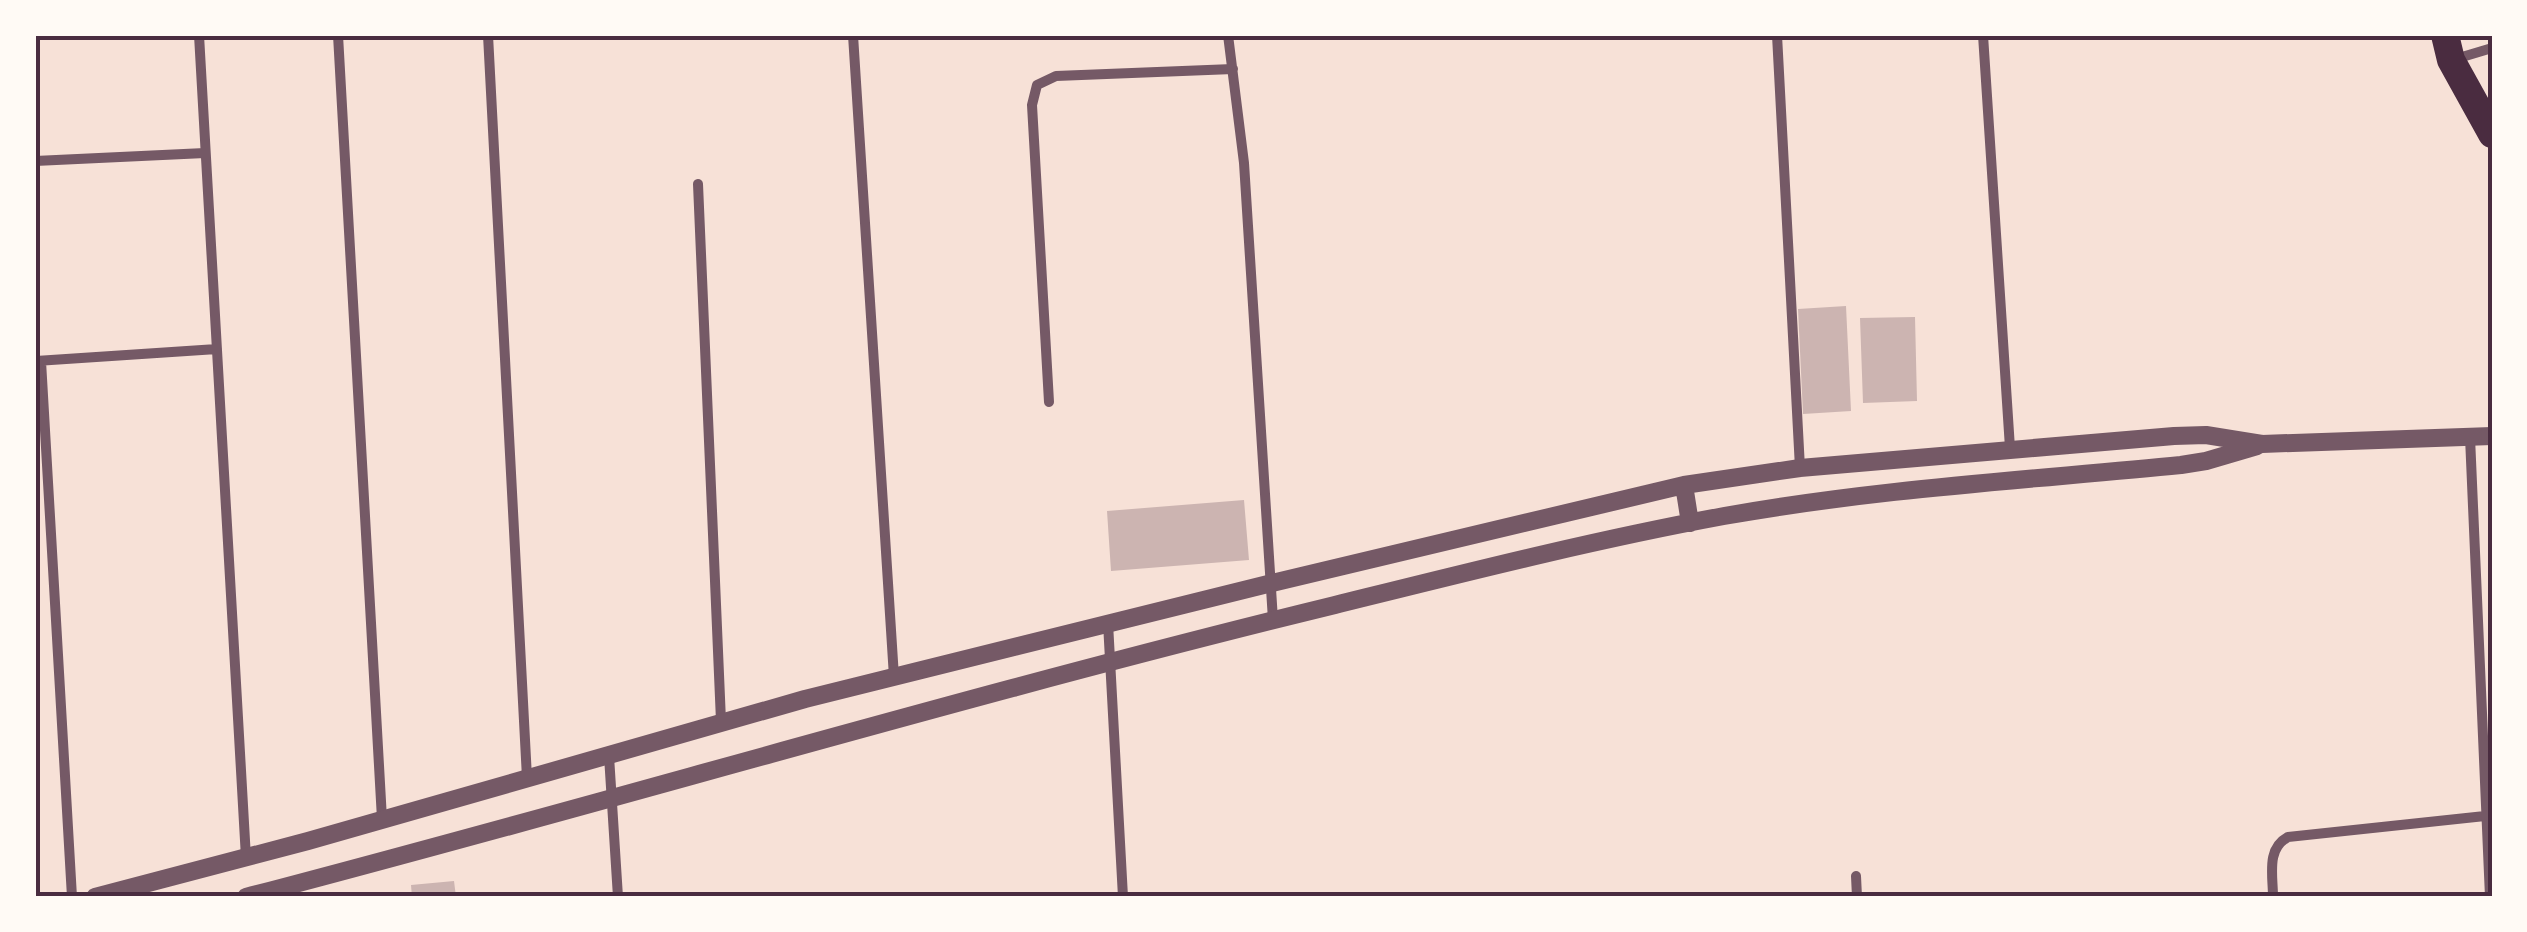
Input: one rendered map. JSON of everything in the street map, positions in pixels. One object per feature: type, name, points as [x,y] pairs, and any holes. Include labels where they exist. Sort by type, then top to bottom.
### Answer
[{"type":"highway","points":[[2448,47],[2492,134]]},
{"type":"street","points":[[198,35],[246,858]]},
{"type":"street","points":[[338,35],[382,819]]},
{"type":"street","points":[[488,35],[527,778]]},
{"type":"street","points":[[853,35],[894,678]]},
{"type":"street","points":[[1228,35],[1244,162],[1273,620]]},
{"type":"street","points":[[1777,35],[1800,468]]},
{"type":"street","points":[[1984,35],[2010,448]]},
{"type":"street","points":[[2448,47],[2492,48]]},
{"type":"street","points":[[1048,402],[1032,105],[1037,86],[1056,76],[1233,69]]},
{"type":"street","points":[[35,161],[205,153]]},
{"type":"street","points":[[698,184],[721,721]]},
{"type":"street","points":[[72,897],[38,361],[217,348]]},
{"type":"street","points":[[95,897],[610,756],[721,721],[1272,583],[1684,486],[1800,468],[2010,448],[2206,436],[2262,444],[2492,436]]},
{"type":"street","points":[[2470,437],[2490,897]]},
{"type":"street","points":[[246,897],[1110,661],[1690,524],[1983,481],[2206,461],[2262,444]]},
{"type":"street","points":[[1684,486],[1690,524]]},
{"type":"street","points":[[1108,624],[1123,897]]},
{"type":"street","points":[[610,756],[618,897]]},
{"type":"street","points":[[2274,897],[2272,854],[2278,843],[2288,837],[2485,816]]},
{"type":"street","points":[[1856,876],[1857,897]]},
{"type":"building","points":[[1846,306],[1851,411],[1803,414],[1798,309]]},
{"type":"building","points":[[1915,317],[1917,401],[1863,403],[1860,318]]},
{"type":"building","points":[[1244,500],[1249,560],[1111,571],[1107,511]]},
{"type":"building","points":[[454,881],[456,897],[412,897],[411,885]]}]
